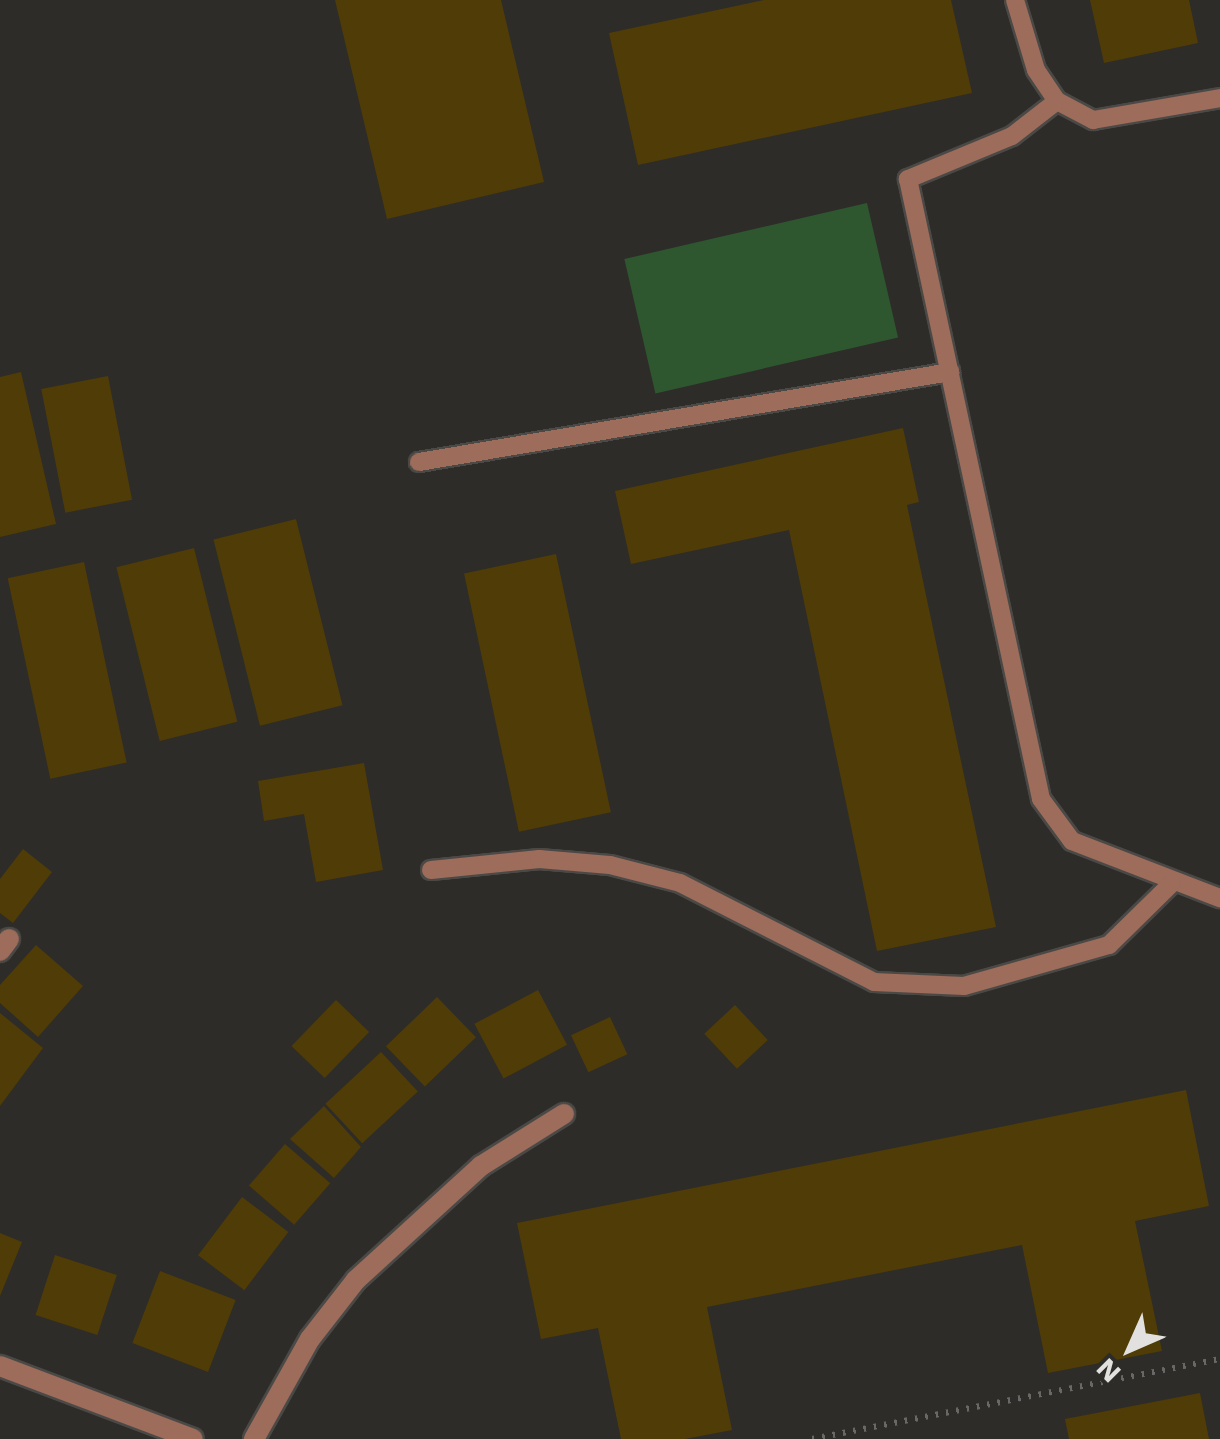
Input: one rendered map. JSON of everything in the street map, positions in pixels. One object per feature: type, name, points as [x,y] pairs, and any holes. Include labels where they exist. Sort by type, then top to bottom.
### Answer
[{"type":"street","points":[[254,1439],[301,1354],[356,1280],[482,1166],[564,1114]]},
{"type":"street","points":[[0,1366],[193,1439]]},
{"type":"lane","points":[[1016,0],[1036,70],[1058,101],[1094,120],[1220,98]]},
{"type":"lane","points":[[1058,101],[1012,136],[908,178],[1041,799],[1072,841],[1220,898]]},
{"type":"lane","points":[[419,462],[950,372]]},
{"type":"lane","points":[[432,870],[539,860],[610,865],[680,883],[874,982],[964,986],[1109,946],[1172,882]]},
{"type":"path","points":[[812,1439],[1220,1359]]},
{"type":"green space","points":[[867,203],[898,337],[655,393],[624,259]]},
{"type":"building","points":[[335,0],[501,0],[544,182],[387,219]]},
{"type":"building","points":[[764,0],[951,0],[972,93],[638,165],[609,33]]},
{"type":"building","points":[[1090,0],[1189,0],[1198,43],[1104,63]]},
{"type":"building","points":[[21,372],[56,524],[0,537],[0,377]]},
{"type":"building","points":[[108,376],[132,500],[65,513],[41,389]]},
{"type":"building","points":[[903,428],[919,502],[907,505],[996,927],[877,951],[789,530],[631,564],[615,491]]},
{"type":"building","points":[[296,519],[342,705],[260,726],[214,540]]},
{"type":"building","points":[[194,548],[237,722],[160,741],[116,567]]},
{"type":"building","points":[[556,554],[611,812],[519,832],[464,574]]},
{"type":"building","points":[[84,562],[127,763],[50,779],[8,578]]},
{"type":"building","points":[[364,763],[383,870],[316,882],[304,814],[264,821],[258,781]]},
{"type":"building","points":[[23,849],[52,872],[13,923],[0,913],[0,879]]},
{"type":"building","points":[[36,945],[83,986],[38,1037],[0,1003],[0,985]]},
{"type":"building","points":[[538,990],[567,1045],[504,1079],[474,1024]]},
{"type":"building","points":[[437,997],[476,1037],[425,1087],[386,1046]]},
{"type":"building","points":[[336,1000],[369,1032],[325,1078],[292,1046]]},
{"type":"building","points":[[735,1005],[768,1040],[737,1069],[704,1034]]},
{"type":"building","points":[[0,1013],[43,1048],[0,1106]]},
{"type":"building","points":[[610,1017],[627,1054],[588,1072],[571,1035]]},
{"type":"building","points":[[381,1052],[418,1091],[362,1143],[325,1104]]},
{"type":"building","points":[[1186,1090],[1209,1206],[1135,1221],[1162,1351],[1048,1373],[1022,1245],[707,1307],[732,1430],[685,1439],[621,1439],[598,1328],[541,1339],[517,1223]]},
{"type":"building","points":[[324,1106],[361,1147],[334,1178],[290,1139]]},
{"type":"building","points":[[285,1144],[330,1183],[294,1225],[249,1186]]},
{"type":"building","points":[[242,1197],[288,1232],[244,1290],[198,1255]]},
{"type":"building","points":[[0,1233],[22,1242],[0,1296]]},
{"type":"building","points":[[55,1255],[117,1275],[97,1335],[36,1315]]},
{"type":"building","points":[[160,1271],[236,1300],[208,1372],[132,1343]]},
{"type":"building","points":[[1200,1393],[1209,1439],[1069,1439],[1065,1419]]}]
